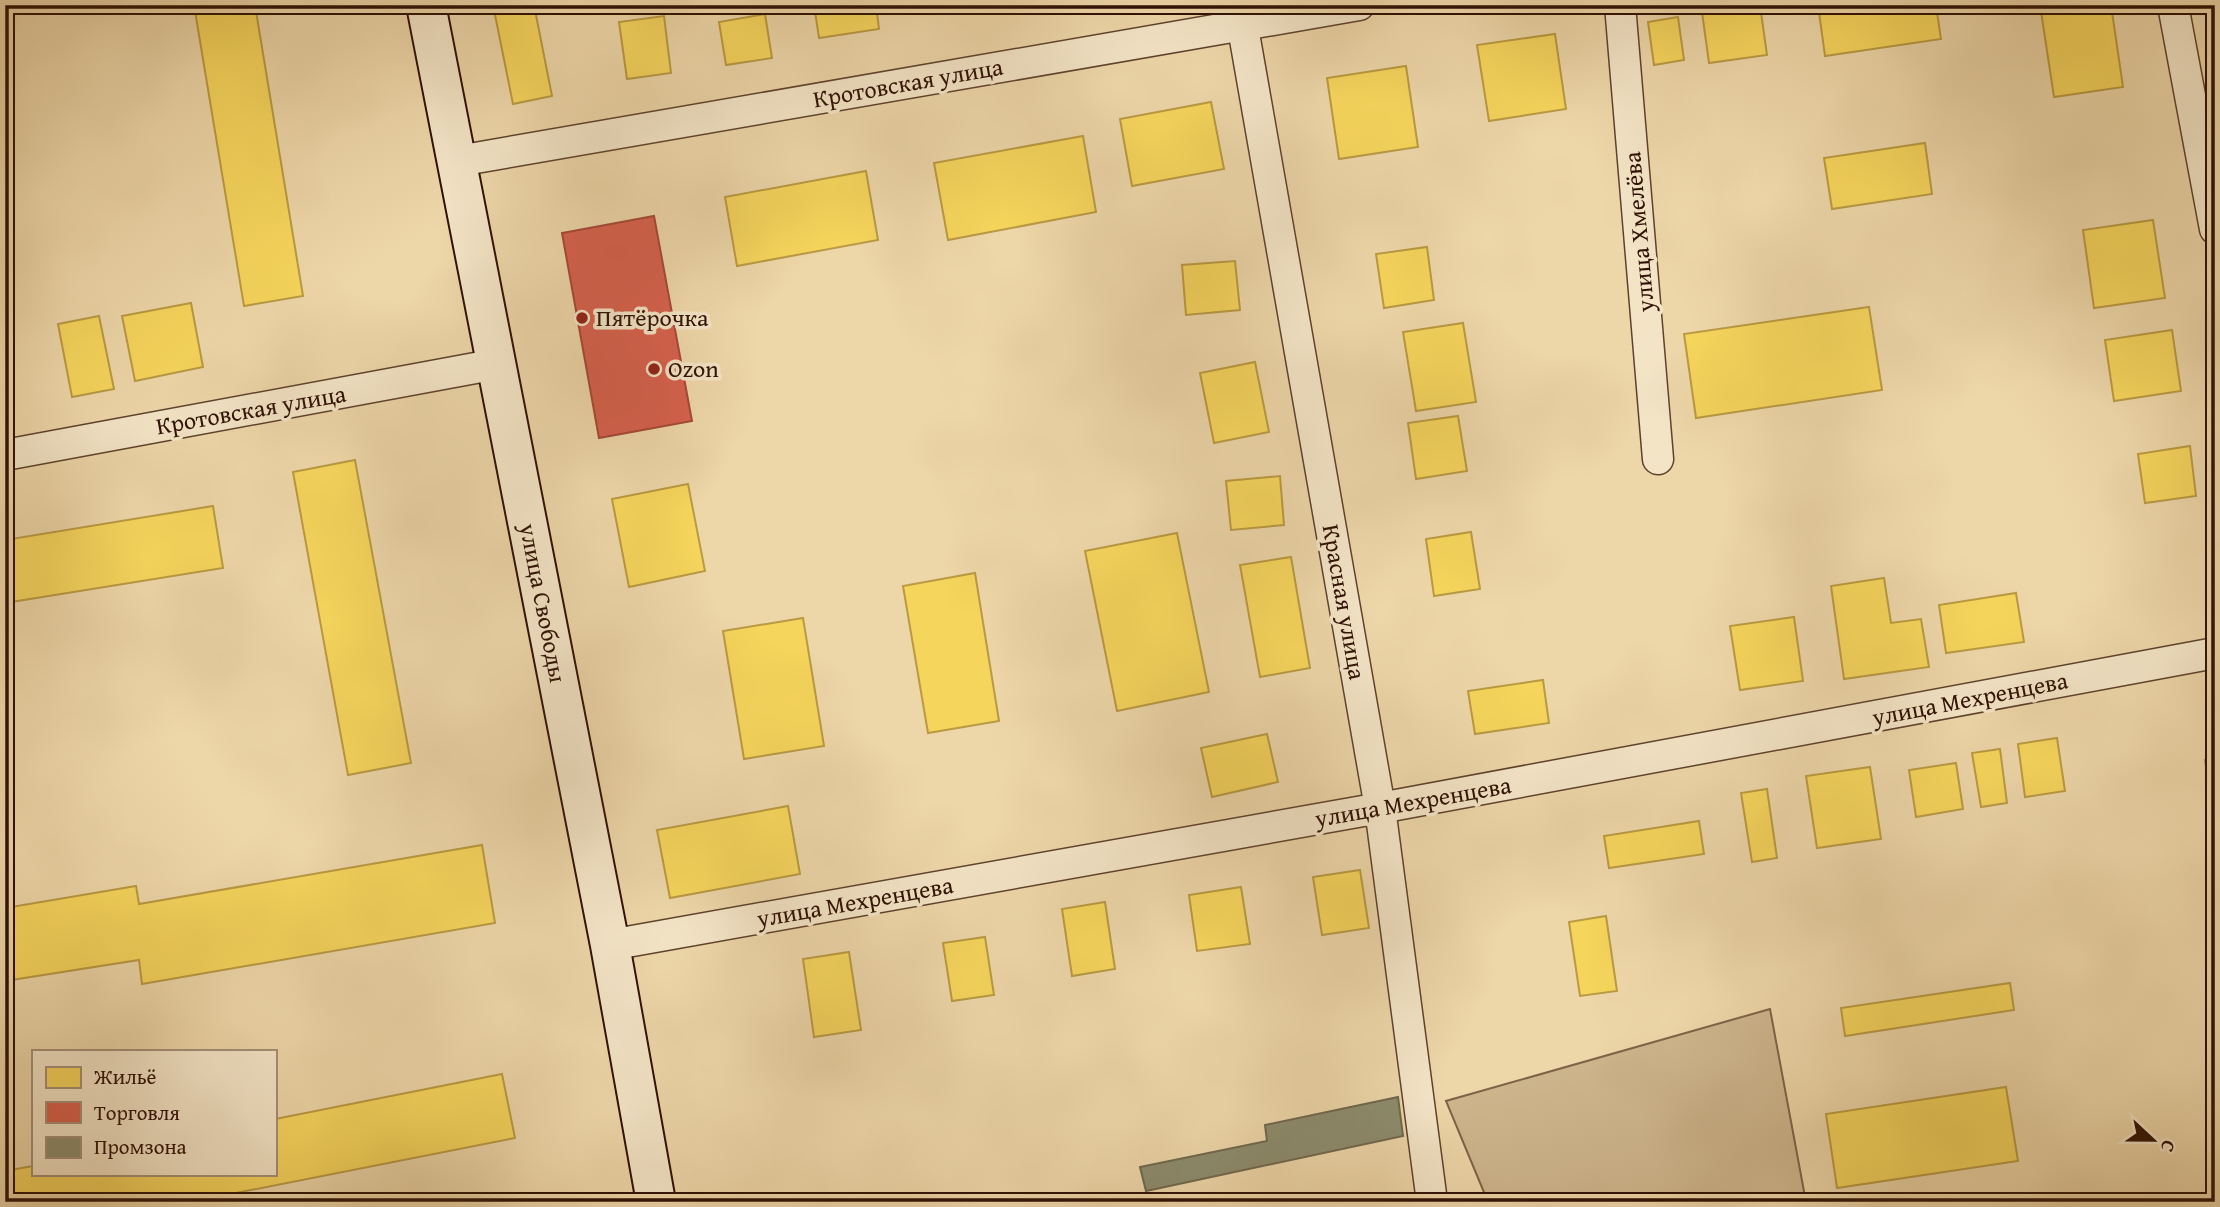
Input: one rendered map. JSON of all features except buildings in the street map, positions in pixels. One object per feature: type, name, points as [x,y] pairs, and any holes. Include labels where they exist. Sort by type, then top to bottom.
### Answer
[{"type":"main road","name":"улица Свободы","points":[[426,5],[610,945],[656,1202]]},
{"type":"street","name":"Кротовская улица","points":[[458,161],[1241,15],[1359,5]]},
{"type":"street","name":"улица Хмелёва","points":[[1620,5],[1658,460]]},
{"type":"street","points":[[2173,5],[2215,229]]},
{"type":"street","name":"Красная улица","points":[[1241,15],[1380,808],[1432,1202]]},
{"type":"street","name":"Кротовская улица","points":[[5,455],[497,364]]},
{"type":"street","name":"улица Мехренцева","points":[[610,945],[1380,808],[2215,653]]},
{"type":"shaded area","points":[[1770,1009],[1806,1202],[1488,1202],[1446,1101]]},
{"type":"place","name":"Пятёрочка","points":[[582,318]]},
{"type":"place","name":"Ozon","points":[[654,369]]}]
